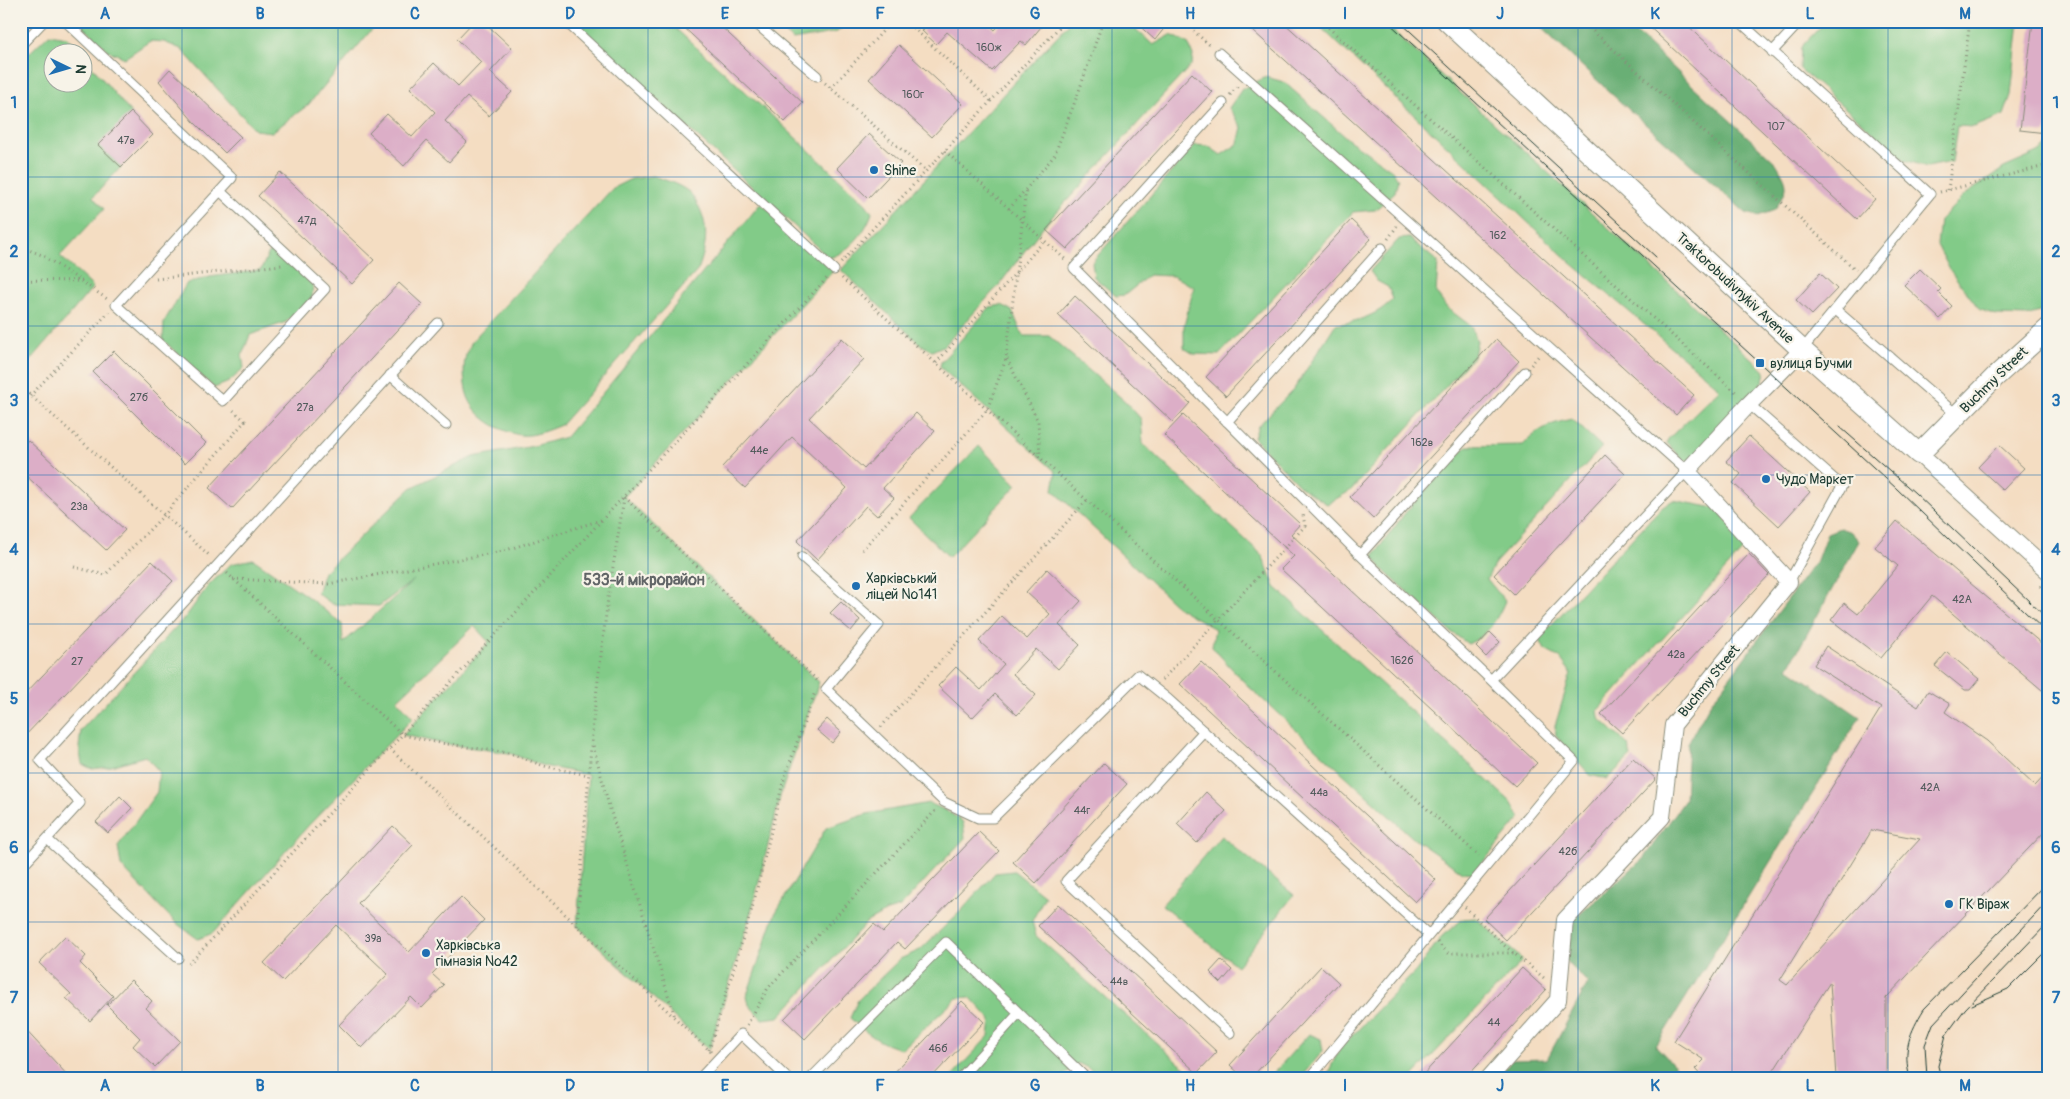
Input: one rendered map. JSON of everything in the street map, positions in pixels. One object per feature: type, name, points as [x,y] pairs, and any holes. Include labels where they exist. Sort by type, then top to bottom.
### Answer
[{"type":"street","name":"Traktorobudivnykiv Avenue","points":[[1447,21],[1802,350],[2049,572]]},
{"type":"street","name":"Buchmy Street","points":[[1919,454],[1995,377],[2049,328]]},
{"type":"street","points":[[1789,582],[1686,471],[1802,350]]},
{"type":"street","name":"Buchmy Street","points":[[1490,1078],[1558,1000],[1565,920],[1662,817],[1673,725],[1789,582]]},
{"type":"lane","points":[[21,45],[44,21]]},
{"type":"lane","points":[[65,21],[232,178],[220,191],[116,305],[223,401],[325,289],[220,191]]},
{"type":"lane","points":[[565,21],[834,270]]},
{"type":"lane","points":[[753,21],[817,76]]},
{"type":"lane","points":[[1739,21],[1930,194],[1802,350]]},
{"type":"lane","points":[[1772,52],[1801,21]]},
{"type":"lane","points":[[1219,53],[1686,471],[1491,680]]},
{"type":"lane","points":[[1223,103],[1074,268],[1360,555],[1574,761],[1488,864],[1459,902],[1429,935],[1310,1078]]},
{"type":"lane","points":[[1227,422],[1382,248]]},
{"type":"lane","points":[[1836,310],[1957,415]]},
{"type":"lane","points":[[21,867],[80,803],[40,760],[438,323]]},
{"type":"lane","points":[[1360,555],[1525,372]]},
{"type":"lane","points":[[390,376],[446,425]]},
{"type":"lane","points":[[1749,404],[1842,486],[1789,582]]},
{"type":"lane","points":[[802,557],[879,625],[822,686],[944,802],[978,818],[993,818],[1138,674],[1429,935]]},
{"type":"lane","points":[[1204,732],[1066,881],[1230,1033]]},
{"type":"lane","points":[[47,839],[178,958]]},
{"type":"lane","points":[[811,1078],[946,942],[1086,1078]]},
{"type":"lane","points":[[960,1078],[1019,1012]]},
{"type":"lane","points":[[700,1078],[741,1034],[787,1078]]},
{"type":"path","points":[[830,88],[892,21]]},
{"type":"path","points":[[906,21],[991,101]]},
{"type":"path","points":[[178,958],[184,967],[192,961],[1065,21]]},
{"type":"path","points":[[1009,209],[1054,156],[1080,91],[1103,21]]},
{"type":"path","points":[[1182,21],[1219,53]]},
{"type":"path","points":[[1321,21],[1749,404]]},
{"type":"path","points":[[1582,21],[1863,276]]},
{"type":"path","points":[[1948,190],[1970,21]]},
{"type":"path","points":[[817,76],[926,171]]},
{"type":"path","points":[[1223,103],[1246,77]]},
{"type":"path","points":[[945,150],[1074,268]]},
{"type":"path","points":[[1930,194],[2049,166]]},
{"type":"path","points":[[862,550],[988,410],[1006,359],[1026,189]]},
{"type":"path","points":[[1382,248],[1402,217]]},
{"type":"path","points":[[936,363],[1044,240]]},
{"type":"path","points":[[21,247],[42,255],[116,305],[30,396]]},
{"type":"path","points":[[138,281],[298,263]]},
{"type":"path","points":[[834,270],[1488,864]]},
{"type":"path","points":[[21,280],[81,281]]},
{"type":"path","points":[[1525,372],[1547,346]]},
{"type":"path","points":[[1006,359],[1038,421],[1040,457]]},
{"type":"path","points":[[21,387],[165,514],[218,563],[232,579],[402,735],[440,743],[509,753],[544,766],[588,775]]},
{"type":"path","points":[[74,567],[106,575],[165,514],[245,422],[223,401]]},
{"type":"path","points":[[1155,688],[1217,618],[1305,526],[1298,492]]},
{"type":"path","points":[[624,497],[822,686],[783,782],[753,905],[709,1050]]},
{"type":"path","points":[[577,926],[591,738],[608,598],[624,497]]},
{"type":"path","points":[[874,735],[1087,500]]},
{"type":"path","points":[[232,579],[328,584],[503,551],[603,519]]},
{"type":"path","points":[[591,738],[609,806],[676,1019]]},
{"type":"path","points":[[390,749],[718,1059]]},
{"type":"path","points":[[741,1034],[768,988],[944,802]]},
{"type":"path","points":[[1476,918],[1559,991]]},
{"type":"path","points":[[1429,935],[1448,953],[1514,953]]},
{"type":"green space","points":[[78,21],[379,21],[308,105],[272,132],[255,130],[181,49],[164,42],[150,41],[125,58],[107,50]]},
{"type":"green space","points":[[572,21],[646,21],[664,28],[675,28],[866,204],[872,213],[861,234],[850,246],[829,258]]},
{"type":"green space","points":[[769,21],[850,21],[837,32],[793,40]]},
{"type":"green space","points":[[1071,21],[1127,21],[1153,45],[1171,35],[1188,43],[1193,55],[1192,64],[1042,228],[999,285],[945,345],[932,351],[920,344],[841,270]]},
{"type":"green space","points":[[1314,21],[1382,21],[1765,371],[1763,382],[1691,460],[1684,461],[1667,443],[1668,439],[1719,390],[1716,385],[1569,261]]},
{"type":"green space","points":[[1534,21],[1623,21],[1776,163],[1784,177],[1786,186],[1775,210],[1758,216],[1746,213],[1617,99]]},
{"type":"green space","points":[[1826,21],[2019,21],[2011,95],[2004,115],[1974,127],[1957,126],[1952,162],[1927,167],[1905,160],[1800,69],[1801,47]]},
{"type":"green space","points":[[49,34],[67,37],[71,42],[42,42],[42,92],[92,92],[92,67],[131,113],[99,145],[121,167],[93,197],[104,209],[60,256],[93,287],[21,372],[21,61]]},
{"type":"green space","points":[[1266,77],[1284,82],[1349,140],[1392,170],[1398,179],[1395,192],[1375,210],[1353,212],[1219,355],[1194,354],[1184,348],[1184,326],[1194,287],[1173,276],[1149,275],[1125,295],[1116,296],[1094,277],[1092,262],[1195,145],[1208,146],[1221,155],[1238,144],[1242,127],[1229,108],[1242,89]]},
{"type":"green space","points":[[2049,145],[2049,309],[2026,316],[1997,315],[1980,310],[1950,270],[1937,245],[1940,220],[1965,195],[2004,168],[2038,153]]},
{"type":"green space","points":[[653,176],[685,189],[694,198],[700,210],[706,235],[698,270],[561,425],[540,433],[520,435],[505,431],[491,423],[474,407],[466,392],[464,364],[472,341],[613,188],[631,179]]},
{"type":"green space","points":[[761,203],[834,270],[624,497],[819,682],[781,793],[753,905],[709,1050],[577,926],[588,775],[544,766],[509,753],[440,743],[403,735],[489,642],[474,626],[397,700],[413,718],[308,826],[213,933],[198,939],[176,923],[121,866],[118,846],[157,792],[159,771],[145,756],[108,767],[92,769],[82,764],[79,747],[81,730],[187,615],[208,586],[231,564],[253,559],[308,597],[342,624],[343,643],[414,580],[379,606],[332,604],[317,593],[324,572],[411,488],[473,457],[534,446],[566,437]]},
{"type":"green space","points":[[1409,238],[1438,262],[1436,293],[1447,308],[1471,326],[1477,341],[1474,356],[1350,491],[1327,504],[1302,488],[1254,438],[1258,426],[1294,389],[1335,325],[1352,322],[1374,314],[1393,299],[1388,287],[1377,281],[1370,271],[1399,239]]},
{"type":"green space","points":[[275,250],[313,285],[312,298],[286,322],[250,335],[242,355],[244,368],[229,382],[214,388],[163,340],[164,322],[187,283],[210,277],[261,270],[268,254]]},
{"type":"green space","points":[[1002,305],[1012,311],[1023,336],[1049,336],[1126,402],[1141,419],[1143,444],[1262,555],[1275,587],[1511,802],[1520,818],[1474,873],[1462,872],[1414,839],[1246,684],[1212,647],[1215,629],[1179,608],[1053,490],[1056,472],[940,367],[941,362],[990,307]]},
{"type":"green space","points":[[1572,419],[1602,447],[1495,563],[1487,579],[1505,601],[1491,627],[1481,637],[1468,644],[1450,631],[1382,569],[1373,556],[1405,513],[1467,446],[1523,445],[1545,427]]},
{"type":"green space","points":[[979,446],[1017,485],[949,557],[909,518]]},
{"type":"green space","points":[[1673,500],[1715,508],[1741,536],[1743,550],[1598,710],[1599,718],[1628,745],[1631,756],[1607,779],[1590,775],[1556,736],[1555,726],[1571,673],[1560,658],[1545,650],[1539,638],[1660,509]]},
{"type":"green space","points":[[1840,528],[1851,532],[1859,541],[1788,668],[1860,717],[1656,1046],[1686,1078],[1498,1078],[1512,1060],[1547,1059],[1588,983],[1566,961],[1572,921],[1643,859],[1685,800],[1688,743],[1708,707],[1817,560],[1827,533]]},
{"type":"green space","points":[[929,803],[949,812],[963,822],[965,838],[900,907],[887,911],[867,922],[779,1017],[762,1019],[749,1005],[747,995],[775,914],[826,828],[867,814]]},
{"type":"green space","points":[[1221,836],[1294,895],[1237,966],[1162,905]]},
{"type":"green space","points":[[1014,871],[1045,896],[1032,921],[1036,936],[1196,1078],[1101,1078],[1090,1069],[1078,1063],[1060,1078],[950,1078],[989,1036],[991,1020],[970,997],[957,998],[902,1049],[874,1037],[850,1018],[858,1000],[900,959],[920,950],[962,910],[995,873]]},
{"type":"green space","points":[[1476,918],[1523,960],[1411,1078],[1328,1078],[1328,1073],[1340,1048],[1416,971],[1442,936],[1463,919]]},
{"type":"green space","points":[[1309,1034],[1321,1039],[1323,1051],[1300,1078],[1269,1078]]},
{"type":"building","points":[[474,21],[483,21],[512,48],[490,72],[512,92],[489,116],[467,97],[445,121],[467,142],[449,162],[426,141],[404,166],[369,133],[387,114],[412,137],[435,112],[410,88],[434,63],[458,86],[481,62],[457,39]]},
{"type":"building","points":[[677,21],[715,21],[803,103],[785,122]]},
{"type":"building","points":[[931,21],[985,21],[995,30],[1003,21],[1046,21],[1026,45],[1021,41],[992,71],[947,32],[936,44],[922,31]]},
{"type":"building","points":[[1134,21],[1170,21],[1155,40]]},
{"type":"building","points":[[1242,21],[1282,21],[1694,395],[1676,415]]},
{"type":"building","points":[[1643,21],[1683,21],[1875,199],[1857,219]]},
{"type":"building","points":[[2033,21],[2049,21],[2049,112],[2046,133],[2020,130]]},
{"type":"building","points":[[899,45],[963,104],[932,137],[869,79]]},
{"type":"building","points":[[170,69],[241,137],[225,153],[194,122],[159,81]]},
{"type":"building","points":[[1192,73],[1212,92],[1067,249],[1046,230]]},
{"type":"building","points":[[131,112],[153,135],[121,167],[98,145]]},
{"type":"building","points":[[869,134],[901,163],[868,198],[837,168]]},
{"type":"building","points":[[280,172],[374,260],[352,284],[258,196]]},
{"type":"building","points":[[1351,220],[1371,239],[1226,396],[1206,377]]},
{"type":"building","points":[[1920,269],[1941,289],[1938,292],[1952,306],[1940,319],[1904,285]]},
{"type":"building","points":[[1820,273],[1837,289],[1812,315],[1796,300]]},
{"type":"building","points":[[399,283],[422,304],[232,509],[209,488]]},
{"type":"building","points":[[1075,296],[1190,403],[1173,422],[1058,315]]},
{"type":"building","points":[[842,338],[864,359],[809,418],[864,469],[916,413],[935,431],[883,488],[894,498],[877,516],[866,506],[817,560],[797,541],[847,488],[792,437],[745,488],[722,467]]},
{"type":"building","points":[[1496,339],[1519,361],[1373,519],[1350,497]]},
{"type":"building","points":[[114,351],[206,443],[185,464],[93,372]]},
{"type":"building","points":[[1183,415],[1300,524],[1291,534],[1537,763],[1515,786],[1281,569],[1294,556],[1164,435]]},
{"type":"building","name":"Чудо Маркет","points":[[1749,436],[1810,492],[1779,526],[1733,483],[1741,474],[1726,461]]},
{"type":"building","points":[[28,440],[125,530],[106,550],[21,471],[21,448]]},
{"type":"building","points":[[1999,445],[2024,468],[2003,490],[1978,467]]},
{"type":"building","points":[[1605,455],[1625,474],[1514,594],[1494,575]]},
{"type":"building","points":[[1897,521],[2049,650],[2049,696],[1932,596],[1881,658],[1831,620],[1844,603],[1858,614],[1898,566],[1875,547]]},
{"type":"building","points":[[1749,554],[1769,575],[1622,733],[1601,714]]},
{"type":"building","points":[[152,561],[173,581],[21,740],[21,698]]},
{"type":"building","points":[[1047,569],[1081,601],[1059,625],[1080,645],[1058,669],[1036,649],[1013,674],[1036,695],[1017,715],[995,694],[972,718],[938,686],[956,667],[981,690],[1004,664],[979,641],[1002,616],[1027,639],[1050,614],[1026,592]]},
{"type":"building","points":[[841,602],[860,620],[851,631],[830,613]]},
{"type":"building","points":[[1490,632],[1500,642],[1486,657],[1476,647]]},
{"type":"building","points":[[1826,646],[1918,707],[1928,691],[1950,704],[1945,712],[1987,741],[2035,786],[2049,771],[2049,827],[1886,998],[1886,1078],[1836,1078],[1830,982],[1769,1078],[1703,1078],[1695,1069],[1704,1060],[1674,1041],[1881,708],[1814,665]],"holes":[[[1872,830],[1920,839],[1787,985],[1780,980]]]},
{"type":"building","points":[[1947,652],[1979,679],[1970,690],[1965,690],[1935,666]]},
{"type":"building","points":[[1201,662],[1436,880],[1415,902],[1180,684]]},
{"type":"building","points":[[827,719],[841,732],[832,743],[817,730]]},
{"type":"building","points":[[1633,758],[1656,779],[1506,940],[1484,919]]},
{"type":"building","points":[[1104,763],[1127,784],[1036,883],[1013,862]]},
{"type":"building","points":[[1206,792],[1226,811],[1197,843],[1177,824]]},
{"type":"building","points":[[120,796],[132,808],[108,833],[96,822]]},
{"type":"building","points":[[393,826],[413,845],[358,903],[409,952],[461,897],[484,920],[432,974],[444,985],[422,1008],[411,997],[362,1048],[339,1025],[388,974],[336,925],[283,981],[264,963]]},
{"type":"building","points":[[979,832],[999,851],[905,949],[897,942],[805,1039],[784,1019],[874,924],[883,932]]},
{"type":"building","points":[[1058,904],[1217,1052],[1197,1073],[1038,926]]},
{"type":"building","points":[[65,936],[86,956],[80,963],[113,996],[90,1021],[66,998],[71,994],[39,963]]},
{"type":"building","points":[[1221,960],[1232,970],[1221,983],[1210,972]]},
{"type":"building","points":[[1321,966],[1339,983],[1251,1078],[1244,1078],[1230,1065]]},
{"type":"building","points":[[1522,968],[1546,990],[1465,1078],[1420,1078]]},
{"type":"building","points":[[131,980],[152,1001],[146,1008],[180,1041],[155,1067],[133,1046],[140,1038],[107,1005]]},
{"type":"building","points":[[962,1001],[984,1022],[931,1078],[889,1078]]},
{"type":"building","points":[[21,1025],[70,1078],[21,1078]]},
{"type":"tram line","points":[[1387,21],[1897,489],[2049,635]]},
{"type":"tram line","points":[[1399,21],[1656,257]]},
{"type":"tram line","points":[[1840,427],[1915,493],[2049,620]]},
{"type":"tram line","points":[[1910,1078],[1907,1050],[1911,1034],[1924,1009],[2049,881]]},
{"type":"tram line","points":[[1927,1078],[1925,1045],[1933,1024],[2049,900]]},
{"type":"tram line","points":[[1941,1078],[1938,1066],[1946,1035],[1965,1009],[2049,922]]},
{"type":"tram line","points":[[1972,1005],[2008,989],[2049,948]]},
{"type":"place","name":"Shine","points":[[874,170]]},
{"type":"place","name":"вулиця Бучми","points":[[1760,363]]},
{"type":"place","name":"Чудо Маркет","points":[[1766,479]]},
{"type":"place","name":"Харківський ліцей №141","points":[[856,586]]},
{"type":"place","name":"ГК Віраж","points":[[1949,904]]},
{"type":"place","name":"Харківська гімназія №42","points":[[426,953]]},
{"type":"district","name":"533-й мікрорайон","points":[[644,580]]}]
